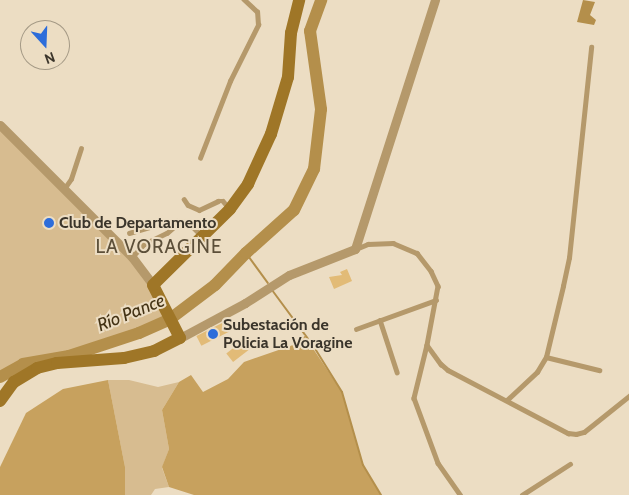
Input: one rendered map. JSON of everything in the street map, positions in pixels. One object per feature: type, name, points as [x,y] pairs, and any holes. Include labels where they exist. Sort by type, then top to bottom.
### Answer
[{"type":"street","points":[[153,285],[230,209],[248,184],[271,134],[288,77],[291,33],[299,0]]},
{"type":"street","points":[[0,401],[14,382],[37,368],[57,363],[124,358],[154,351],[179,334],[245,303],[289,275],[355,249],[435,0]]},
{"type":"street","points":[[2,128],[132,257],[153,285],[163,308],[179,334]]},
{"type":"lane","points":[[200,158],[230,81],[258,25],[257,12],[244,0]]},
{"type":"lane","points":[[507,400],[537,372],[546,357],[569,258],[591,47]]},
{"type":"lane","points":[[64,189],[71,179],[81,149]]},
{"type":"lane","points":[[184,199],[188,205],[199,210],[223,201],[230,209]]},
{"type":"lane","points":[[129,233],[170,221],[192,226],[203,236]]},
{"type":"lane","points":[[132,257],[144,244],[167,232],[177,222]]},
{"type":"lane","points":[[355,249],[368,244],[393,243],[418,253],[431,270],[438,286],[427,345],[414,398],[438,463],[460,495]]},
{"type":"lane","points":[[356,329],[436,300]]},
{"type":"lane","points":[[380,320],[397,372]]},
{"type":"lane","points":[[427,345],[440,364],[448,370],[568,433],[584,432],[629,396]]},
{"type":"lane","points":[[546,357],[599,370]]},
{"type":"lane","points":[[522,495],[570,464]]},
{"type":"shaded area","points":[[583,0],[595,2],[590,15],[596,20],[594,25],[577,22]]},
{"type":"shaded area","name":"Club de Departamento","points":[[0,125],[132,257],[170,319],[139,333],[69,356],[23,364],[0,377]]},
{"type":"shaded area","points":[[304,335],[342,392],[363,465],[381,495],[194,495],[169,487],[162,467],[169,449],[162,410],[179,382],[191,375],[203,392],[228,379],[244,362],[293,345]]},
{"type":"shaded area","points":[[108,380],[129,380],[158,387],[179,382],[162,410],[169,449],[162,468],[169,487],[155,489],[151,495],[125,495],[125,467]]},
{"type":"shaded area","points":[[108,380],[125,467],[125,495],[0,495],[0,467],[26,413],[63,389]]},
{"type":"building","points":[[347,269],[352,281],[334,289],[329,277],[342,275],[340,272]]},
{"type":"building","name":"Subestación de Policia La Voragine","points":[[224,322],[229,332],[201,346],[196,336]]},
{"type":"building","points":[[246,338],[253,347],[233,362],[226,353]]},
{"type":"waterway","name":"Río Pance","points":[[0,377],[23,364],[69,356],[139,333],[170,319],[215,285],[246,253],[294,210],[314,169],[321,109],[310,31],[321,0]]},
{"type":"waterway","points":[[246,253],[268,283]]},
{"type":"waterway","points":[[272,290],[314,347],[342,392],[363,465],[381,495]]},
{"type":"place","name":"Club de Departamento","points":[[49,223]]},
{"type":"place","name":"Subestación de Policia La Voragine","points":[[213,334]]},
{"type":"district","name":"LA VORAGINE","points":[[159,247]]}]
